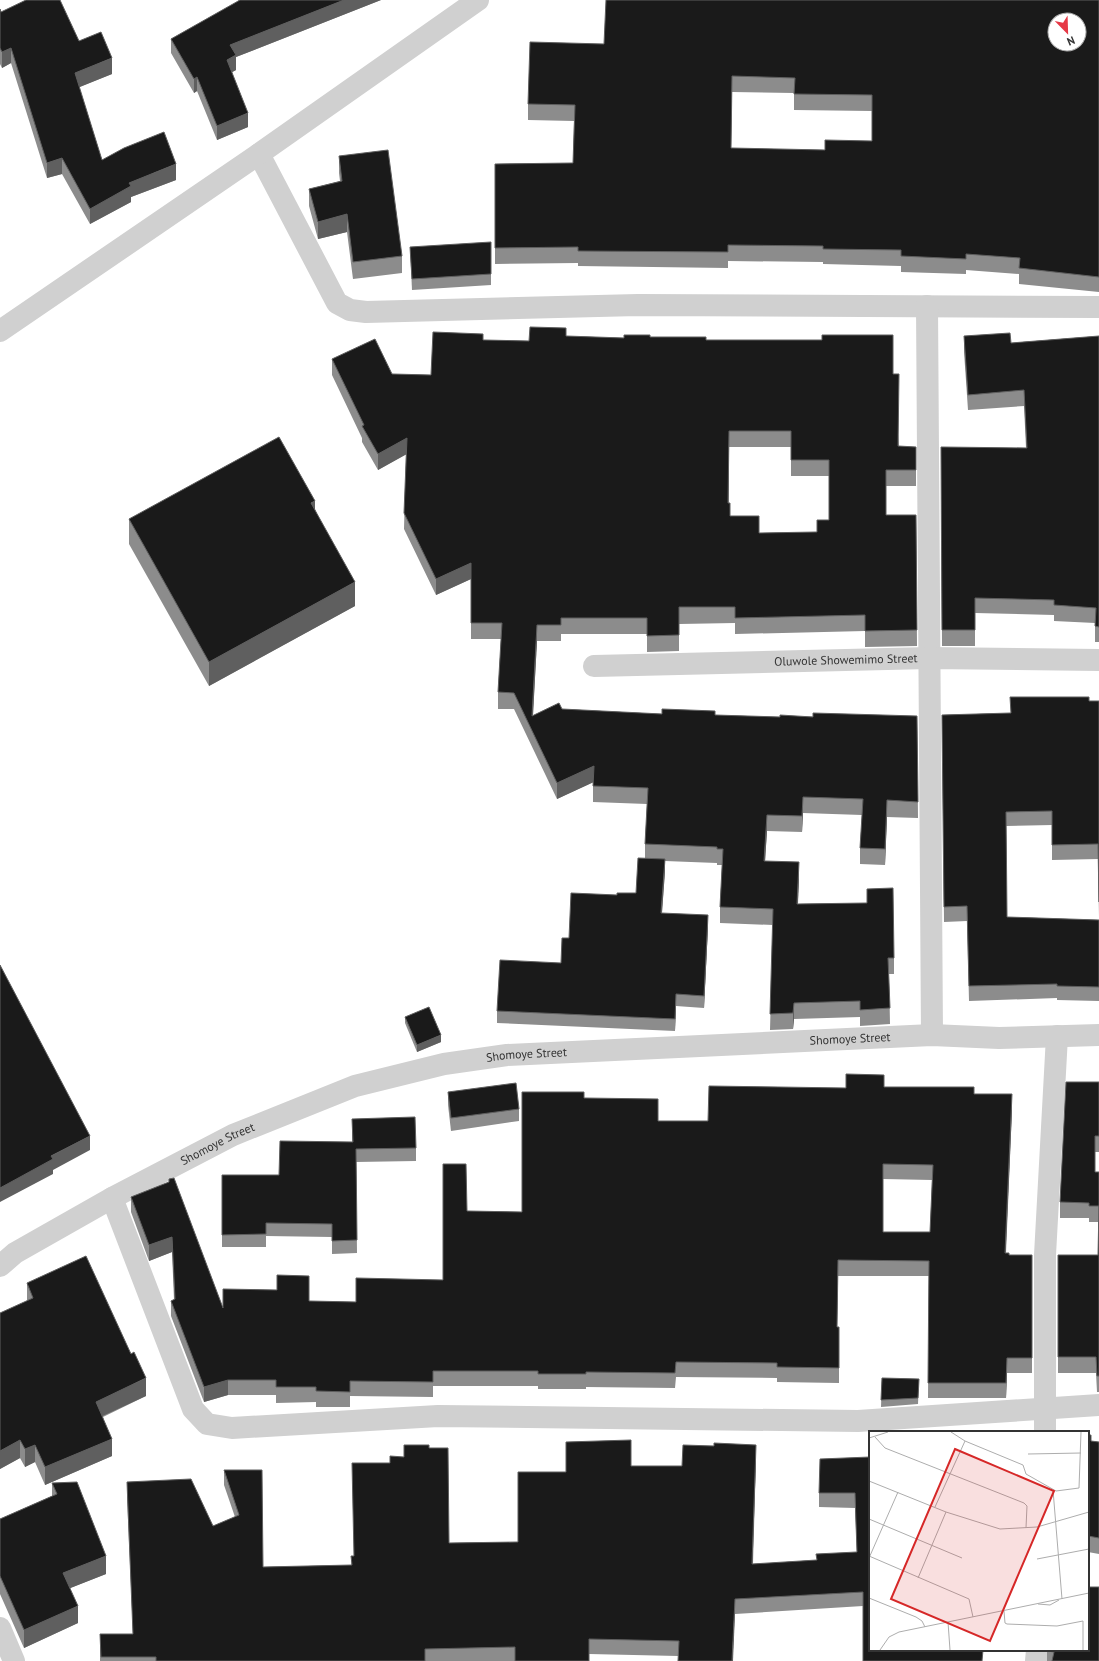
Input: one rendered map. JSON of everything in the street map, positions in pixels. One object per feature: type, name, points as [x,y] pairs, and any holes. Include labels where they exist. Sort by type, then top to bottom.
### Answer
[{"type":"street","points":[[0,331],[259,154],[470,2]]},
{"type":"street","points":[[259,154],[337,303],[350,310],[366,312],[638,305],[1099,307]]},
{"type":"street","points":[[926,306],[932,1035]]},
{"type":"street","name":"Oluwole Showemimo Street","points":[[594,666],[929,658],[1099,660]]},
{"type":"street","name":"Shomoye Street","points":[[0,1266],[15,1253],[112,1198],[233,1135],[355,1086],[444,1064],[507,1055],[932,1035],[999,1038],[1099,1035]]},
{"type":"street","points":[[1045,1431],[1045,1255],[1057,1036]]},
{"type":"street","points":[[112,1198],[193,1409],[207,1424],[232,1428],[438,1416],[858,1421],[1099,1405]]},
{"type":"street","points":[[0,1628],[14,1661]]},
{"type":"building","points":[[26,0],[60,0],[79,41],[101,32],[112,58],[75,73],[102,160],[124,148],[164,132],[176,164],[129,183],[131,186],[90,209],[62,158],[47,163],[11,48],[2,52],[0,48],[0,9],[1,12]]},
{"type":"building","points":[[240,0],[344,0],[230,45],[236,55],[227,60],[248,113],[217,126],[197,77],[194,79],[171,39]]},
{"type":"building","points":[[606,0],[1099,0],[1099,277],[1019,268],[1020,258],[966,254],[966,259],[901,256],[901,250],[823,249],[823,246],[728,245],[728,252],[578,251],[578,247],[495,248],[495,164],[573,163],[575,105],[528,104],[530,42],[604,44]],"holes":[[[732,76],[795,78],[794,94],[872,95],[872,141],[825,140],[825,150],[731,148]]]},
{"type":"building","points":[[388,150],[402,256],[353,262],[347,214],[318,222],[309,189],[342,181],[339,156]]},
{"type":"building","points":[[491,242],[491,274],[412,279],[410,247]]},
{"type":"building","points":[[530,327],[566,328],[566,336],[624,338],[624,335],[650,335],[650,337],[706,337],[706,340],[822,340],[822,335],[893,335],[893,374],[899,374],[898,446],[916,447],[916,470],[886,470],[886,515],[916,515],[917,630],[865,631],[865,615],[735,618],[735,607],[679,607],[679,635],[647,636],[647,618],[561,618],[561,625],[537,625],[532,716],[559,703],[562,709],[662,714],[662,709],[715,711],[715,715],[780,717],[780,715],[813,717],[813,713],[917,716],[918,802],[887,800],[885,849],[860,848],[863,799],[803,797],[802,816],[767,815],[764,861],[799,862],[797,904],[867,903],[867,889],[893,888],[894,958],[888,958],[890,1008],[860,1010],[860,1001],[794,1003],[793,1013],[770,1014],[773,909],[720,907],[723,849],[717,849],[717,847],[645,844],[648,788],[593,786],[594,766],[557,783],[514,693],[498,692],[502,623],[471,623],[471,563],[436,579],[404,513],[407,438],[378,454],[362,426],[364,425],[332,359],[375,339],[392,374],[431,375],[433,332],[483,334],[483,340],[529,341]],"holes":[[[729,431],[791,431],[791,460],[829,460],[829,520],[817,520],[817,532],[759,533],[759,516],[730,516],[730,503],[728,503]]]},
{"type":"building","points":[[1010,333],[1011,343],[1099,336],[1099,627],[1095,626],[1096,608],[1054,605],[1054,600],[975,598],[975,630],[942,630],[941,447],[1027,448],[1024,390],[968,395],[964,336]]},
{"type":"building","points":[[279,437],[315,501],[311,503],[355,582],[209,662],[129,519]]},
{"type":"building","points":[[1010,697],[1089,697],[1089,701],[1099,701],[1099,902],[1098,844],[1052,845],[1052,811],[1006,812],[1007,917],[1099,920],[1099,987],[1057,986],[1057,984],[969,986],[967,906],[944,907],[942,715],[1011,713]]},
{"type":"building","points":[[638,858],[665,859],[661,913],[708,915],[704,996],[676,994],[675,1019],[497,1011],[500,960],[561,963],[562,938],[569,938],[571,893],[617,895],[617,893],[636,893]]},
{"type":"building","points":[[0,965],[90,1136],[51,1156],[53,1159],[0,1188]]},
{"type":"building","points":[[429,1007],[441,1035],[417,1045],[405,1017]]},
{"type":"building","points":[[846,1074],[884,1075],[884,1087],[974,1087],[974,1094],[1012,1094],[1005,1253],[1009,1253],[1009,1255],[1032,1255],[1032,1358],[1007,1358],[1006,1383],[928,1383],[929,1261],[838,1260],[837,1327],[839,1327],[839,1368],[777,1367],[777,1363],[676,1362],[675,1373],[586,1372],[586,1374],[538,1374],[538,1371],[433,1371],[433,1382],[350,1381],[350,1392],[316,1391],[316,1387],[276,1387],[276,1380],[228,1380],[204,1387],[171,1301],[175,1299],[172,1237],[149,1245],[131,1197],[169,1182],[169,1179],[174,1178],[223,1308],[223,1289],[277,1290],[277,1275],[309,1276],[309,1301],[356,1302],[356,1278],[443,1280],[443,1164],[466,1164],[467,1211],[522,1212],[522,1092],[584,1092],[584,1098],[658,1099],[658,1121],[708,1121],[709,1086],[846,1088]],"holes":[[[883,1164],[933,1165],[930,1232],[883,1232]]]},
{"type":"building","points":[[1066,1082],[1099,1082],[1099,1136],[1095,1136],[1095,1172],[1099,1172],[1099,1206],[1089,1206],[1089,1203],[1060,1202]]},
{"type":"building","points":[[516,1083],[519,1109],[451,1118],[448,1092]]},
{"type":"building","points":[[415,1117],[416,1148],[356,1149],[357,1240],[332,1241],[332,1224],[266,1223],[266,1234],[222,1235],[222,1175],[279,1175],[280,1141],[353,1142],[352,1119]]},
{"type":"building","points":[[1099,1206],[1099,1376],[1097,1376],[1096,1357],[1058,1357],[1058,1255],[1098,1255]]},
{"type":"building","points":[[86,1256],[131,1354],[134,1352],[146,1378],[96,1402],[112,1439],[45,1467],[35,1445],[25,1449],[20,1440],[0,1451],[0,1313],[33,1298],[27,1283]]},
{"type":"building","points":[[882,1378],[919,1379],[918,1398],[881,1400]]},
{"type":"building","points":[[1089,1435],[1091,1435],[1091,1441],[1099,1442],[1099,1538],[1089,1536]]},
{"type":"building","points":[[631,1440],[631,1466],[682,1466],[683,1445],[714,1446],[714,1443],[756,1445],[752,1564],[817,1560],[816,1554],[857,1552],[855,1493],[819,1493],[820,1459],[869,1457],[869,1651],[983,1651],[982,1661],[863,1661],[863,1592],[735,1599],[732,1661],[678,1661],[679,1641],[589,1639],[589,1661],[515,1661],[515,1647],[425,1649],[425,1661],[156,1661],[156,1657],[101,1657],[100,1634],[133,1634],[127,1482],[191,1479],[213,1526],[239,1515],[224,1470],[262,1470],[263,1567],[352,1565],[351,1556],[354,1556],[352,1463],[390,1463],[390,1456],[404,1457],[404,1445],[429,1445],[429,1448],[448,1448],[449,1543],[518,1542],[518,1472],[566,1472],[566,1442]]},
{"type":"building","points":[[77,1482],[106,1556],[63,1573],[78,1606],[24,1630],[0,1576],[0,1519],[57,1494],[52,1483]]},
{"type":"building","points":[[1089,1587],[1099,1587],[1099,1661],[1052,1661],[1054,1652],[1047,1651],[1089,1651]]}]
